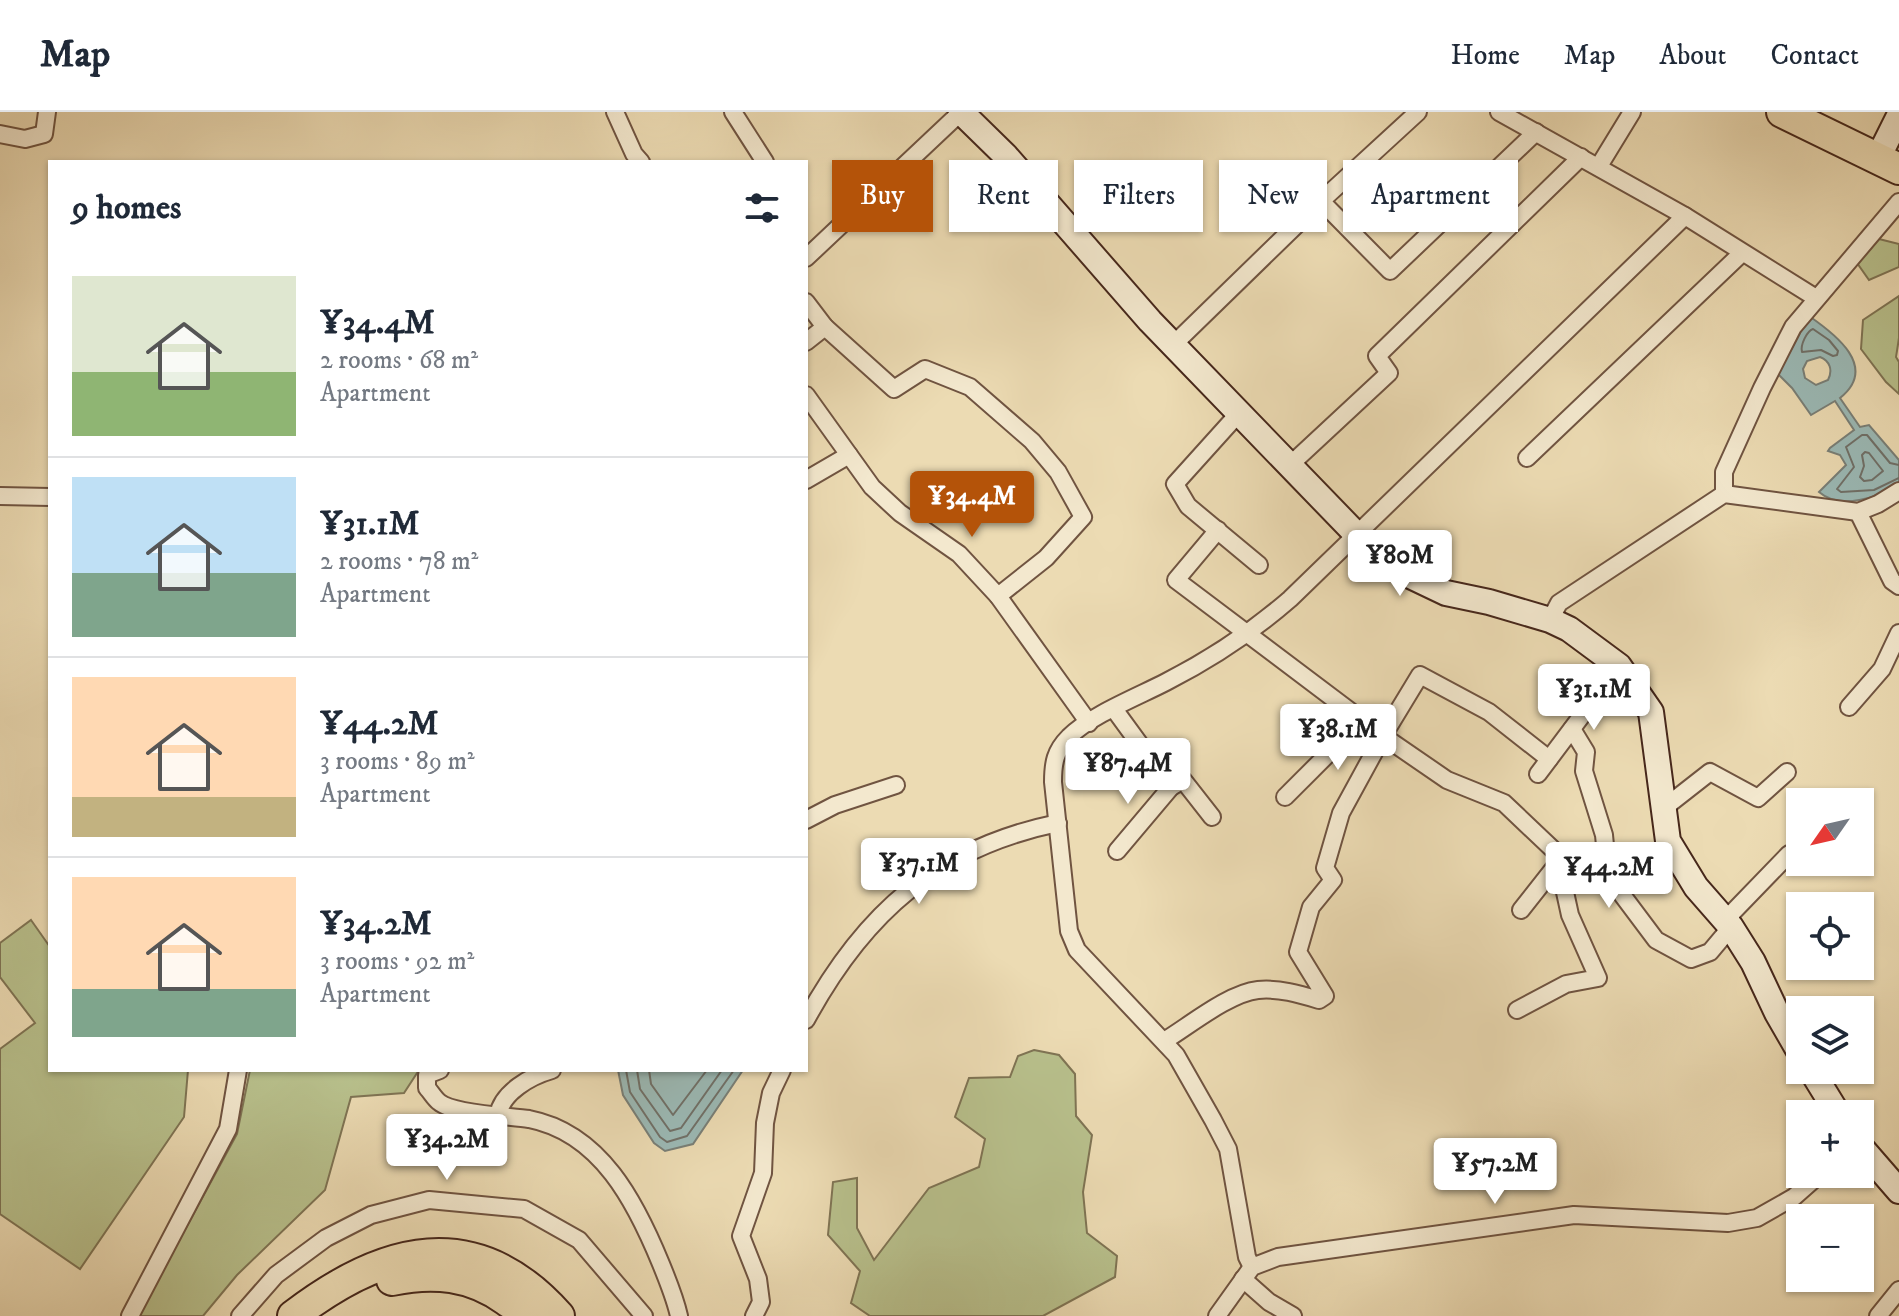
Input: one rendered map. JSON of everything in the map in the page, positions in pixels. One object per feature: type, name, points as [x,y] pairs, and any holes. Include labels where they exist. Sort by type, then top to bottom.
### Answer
[{"type":"highway","points":[[1782,112],[1889,164]]},
{"type":"highway","points":[[293,1316],[324,1292],[375,1266],[412,1255],[446,1253],[480,1260],[514,1275],[542,1297],[559,1316]]},
{"type":"highway","points":[[322,1316],[346,1299],[385,1281],[416,1275],[455,1276],[489,1288],[526,1316]]},
{"type":"street","points":[[0,134],[25,139],[44,134],[47,112]]},
{"type":"street","points":[[615,112],[639,160]]},
{"type":"street","points":[[733,112],[764,160]]},
{"type":"street","points":[[808,256],[961,112],[1005,155],[1173,345],[1357,535],[1402,572],[1446,593],[1550,620],[1569,629],[1619,666],[1651,712],[1668,841],[1696,887],[1731,927],[1753,962],[1786,1029]]},
{"type":"street","points":[[1327,195],[1418,112]]},
{"type":"street","points":[[1499,112],[1685,216],[1816,298]]},
{"type":"street","points":[[1599,166],[1632,112]]},
{"type":"street","points":[[1889,164],[1899,116]]},
{"type":"street","points":[[1327,207],[1390,271],[1536,132]]},
{"type":"street","points":[[1290,465],[1389,373],[1377,356],[1581,157]]},
{"type":"street","points":[[1724,494],[1724,472],[1793,327],[1899,202]]},
{"type":"street","points":[[1293,1316],[1269,1302],[1248,1273],[1228,1149],[1176,1055],[1077,950],[1069,931],[1053,764],[1058,749],[1071,734],[1089,723],[1191,669],[1249,633],[1290,599],[1685,216]]},
{"type":"street","points":[[1173,345],[1289,232]]},
{"type":"street","points":[[1527,458],[1742,253]]},
{"type":"street","points":[[808,305],[825,327],[894,389],[925,369],[970,387],[1032,441],[1058,472],[1083,517],[1046,558],[998,596]]},
{"type":"street","points":[[808,340],[825,327]]},
{"type":"street","points":[[808,398],[872,487],[900,513],[959,554],[998,596],[1089,723]]},
{"type":"street","points":[[1239,413],[1175,484],[1188,506],[1259,565]]},
{"type":"street","points":[[808,479],[849,455]]},
{"type":"street","points":[[1550,620],[1559,603],[1724,494],[1858,512],[1899,491]]},
{"type":"street","points":[[0,496],[48,497]]},
{"type":"street","points":[[1858,512],[1892,581],[1899,586]]},
{"type":"street","points":[[1218,530],[1176,580],[1383,736],[1447,780],[1504,803],[1562,858],[1521,910]]},
{"type":"street","points":[[1849,707],[1882,669],[1899,633]]},
{"type":"street","points":[[1538,774],[1619,666]]},
{"type":"street","points":[[1164,1041],[1226,1003],[1254,990],[1286,990],[1319,1000],[1325,996],[1298,952],[1311,907],[1333,880],[1325,868],[1341,813],[1420,675],[1489,712],[1549,759]]},
{"type":"street","points":[[1114,709],[1171,787]]},
{"type":"street","points":[[1285,797],[1362,720]]},
{"type":"street","points":[[1572,729],[1586,752],[1584,771],[1604,835],[1605,850],[1623,896],[1656,940],[1691,959],[1710,952],[1731,927],[1731,914],[1786,857]]},
{"type":"street","points":[[1664,808],[1710,772],[1758,798],[1787,772]]},
{"type":"street","points":[[1117,851],[1171,787],[1183,780],[1212,817]]},
{"type":"street","points":[[808,819],[835,805],[896,785]]},
{"type":"street","points":[[808,1017],[851,947],[909,887],[937,869],[1004,837],[1058,823]]},
{"type":"street","points":[[1517,1010],[1566,984],[1598,978],[1570,915],[1563,883],[1605,850]]},
{"type":"street","points":[[130,1316],[228,1129],[238,1072]]},
{"type":"street","points":[[435,1072],[427,1075],[427,1088],[441,1104],[532,1120],[565,1132],[589,1149],[612,1172],[632,1199],[677,1303],[679,1316]]},
{"type":"street","points":[[498,1115],[500,1103],[508,1095],[544,1072]]},
{"type":"street","points":[[754,1316],[761,1302],[758,1279],[741,1236],[763,1173],[765,1123],[776,1073]]},
{"type":"street","points":[[1874,1162],[1899,1191]]},
{"type":"street","points":[[1217,1316],[1248,1273],[1278,1257],[1574,1215],[1728,1223],[1757,1218],[1804,1188]]},
{"type":"street","points":[[240,1316],[276,1275],[326,1238],[371,1215],[429,1200],[524,1209],[579,1240],[644,1316]]},
{"type":"street","points":[[1878,1316],[1899,1290]]},
{"type":"green space","points":[[1875,238],[1899,244],[1899,267],[1869,280],[1855,260]]},
{"type":"green space","points":[[1899,296],[1896,357],[1899,362],[1899,394],[1861,349],[1863,320]]},
{"type":"green space","points":[[31,920],[48,944],[48,1072],[188,1072],[184,1117],[80,1269],[0,1214],[0,1049],[35,1023],[0,977],[0,943]]},
{"type":"green space","points":[[1034,1050],[1059,1055],[1075,1074],[1076,1116],[1092,1135],[1083,1192],[1087,1233],[1117,1256],[1115,1277],[1043,1316],[870,1316],[851,1303],[860,1271],[828,1235],[833,1182],[857,1178],[857,1228],[874,1260],[929,1188],[979,1167],[985,1139],[955,1117],[969,1078],[1010,1077],[1018,1056]]},
{"type":"green space","points":[[250,1072],[418,1072],[404,1093],[351,1097],[325,1190],[237,1275],[203,1316],[138,1316],[237,1134]]},
{"type":"water","points":[[1809,316],[1841,342],[1854,363],[1855,375],[1851,386],[1840,398],[1860,427],[1869,425],[1899,460],[1899,484],[1859,500],[1838,501],[1819,492],[1846,465],[1840,455],[1828,451],[1854,430],[1835,401],[1811,415],[1778,374]],"holes":[[[1820,357],[1830,366],[1830,376],[1816,385],[1805,378],[1803,369],[1807,361]]]},
{"type":"water","points":[[618,1072],[742,1072],[693,1144],[665,1151],[654,1143],[623,1095]]}]
